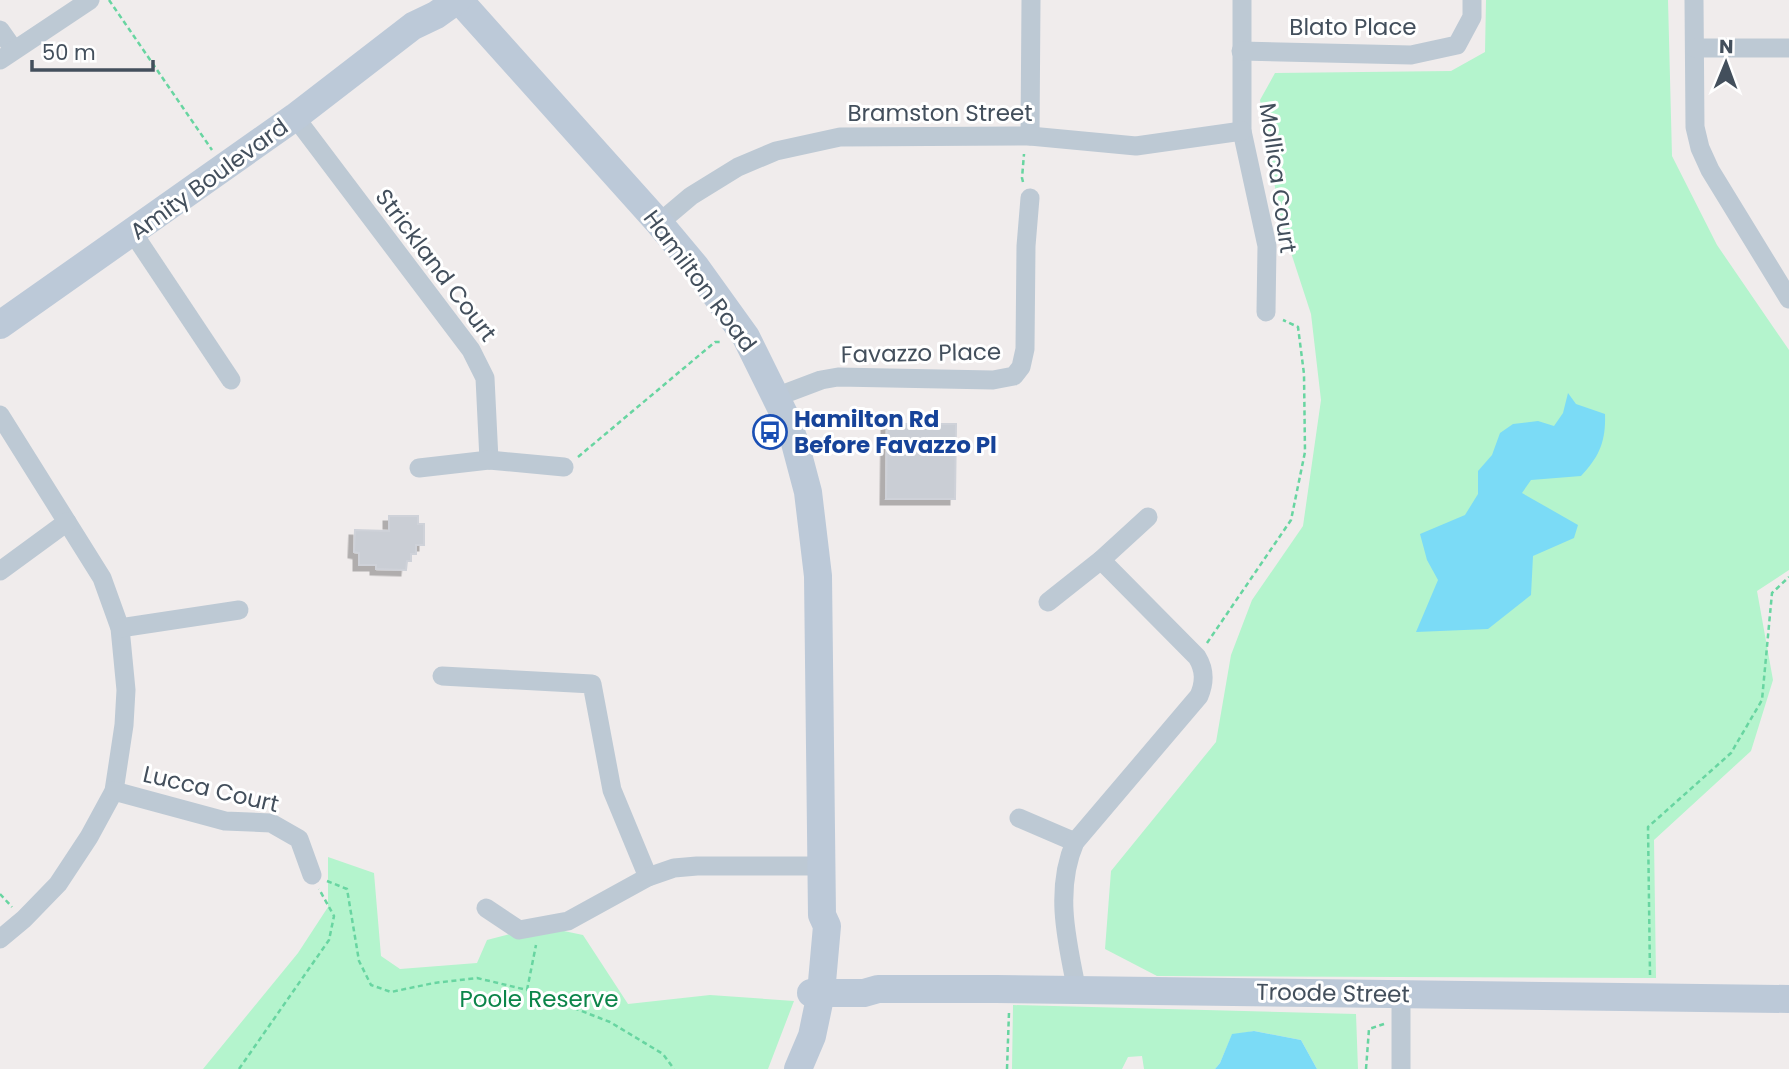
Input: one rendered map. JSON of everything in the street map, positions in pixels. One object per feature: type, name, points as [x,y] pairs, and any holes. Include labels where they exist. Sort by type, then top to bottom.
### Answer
[{"type":"street","points":[[0,30],[7,55],[90,0]]},
{"type":"street","name":"Amity Boulevard","points":[[414,26],[430,0]]},
{"type":"street","name":"Amity Boulevard","points":[[0,325],[295,117],[414,26],[458,0]]},
{"type":"street","name":"Hamilton Road","points":[[458,0],[695,266],[746,337],[795,443],[815,538],[818,576],[822,915],[815,925],[817,987],[812,1036],[802,1060]]},
{"type":"street","points":[[1027,143],[1031,0]]},
{"type":"street","name":"Mollica Court","points":[[1242,0],[1242,131],[1267,246],[1266,312]]},
{"type":"street","name":"Blato Place","points":[[1241,51],[1410,55],[1457,45],[1472,17],[1472,0]]},
{"type":"street","points":[[1694,0],[1693,103],[1700,148],[1710,170],[1789,299]]},
{"type":"street","points":[[1695,48],[1789,48]]},
{"type":"street","name":"Strickland Court","points":[[295,117],[475,357],[485,378],[489,460]]},
{"type":"street","name":"Bramston Street","points":[[659,223],[691,196],[738,167],[776,151],[840,137],[1136,146],[1242,131]]},
{"type":"street","name":"Favazzo Place","points":[[776,397],[821,380],[838,377],[993,380],[1014,376],[1021,367],[1025,349],[1026,246],[1030,198]]},
{"type":"street","points":[[133,233],[231,380]]},
{"type":"street","points":[[0,415],[102,578],[120,628],[126,690],[124,725],[114,791],[89,837],[58,884],[0,939]]},
{"type":"street","points":[[419,468],[489,460],[565,467]]},
{"type":"street","points":[[1048,602],[1101,560],[1148,517]]},
{"type":"street","points":[[0,571],[67,522]]},
{"type":"street","points":[[1077,990],[1063,904],[1068,858],[1075,842],[1199,696],[1204,676],[1203,666],[1197,657],[1101,560]]},
{"type":"street","points":[[120,628],[239,610]]},
{"type":"street","points":[[442,676],[592,684],[611,790],[648,877]]},
{"type":"street","name":"Lucca Court","points":[[114,791],[225,821],[271,823],[299,839],[312,875]]},
{"type":"street","points":[[1019,818],[1075,842]]},
{"type":"street","points":[[486,908],[519,930],[568,920],[648,877],[674,868],[821,866]]},
{"type":"street","name":"Troode Street","points":[[817,987],[864,993],[878,989],[1077,990],[1789,999]]},
{"type":"street","points":[[1401,994],[1401,1069]]},
{"type":"path","points":[[109,0],[224,167]]},
{"type":"path","points":[[1027,143],[1022,178],[1030,198]]},
{"type":"path","points":[[1197,657],[1291,520],[1305,452],[1304,374],[1298,327],[1266,312]]},
{"type":"path","points":[[565,467],[715,342],[724,341]]},
{"type":"path","points":[[1650,974],[1648,827],[1731,753],[1762,700],[1772,593],[1789,577]]},
{"type":"path","points":[[312,875],[347,889],[359,961],[371,985],[391,992],[477,978],[527,990],[610,1023],[663,1054],[674,1069]]},
{"type":"path","points":[[239,1069],[329,940],[334,916],[312,875]]},
{"type":"path","points":[[527,990],[540,926]]},
{"type":"path","points":[[1007,1069],[1009,1009]]},
{"type":"path","points":[[1366,1069],[1369,1029],[1387,1023]]},
{"type":"green space","points":[[1486,0],[1668,0],[1672,156],[1717,245],[1789,350],[1789,570],[1757,591],[1773,680],[1751,751],[1654,840],[1656,978],[1157,976],[1105,949],[1111,871],[1216,742],[1231,655],[1252,600],[1303,526],[1321,400],[1311,314],[1281,222],[1260,100],[1275,73],[1451,71],[1485,52]]},
{"type":"green space","name":"Poole Reserve","points":[[328,857],[374,873],[381,956],[400,969],[477,963],[487,940],[540,926],[583,935],[628,1004],[710,995],[794,1001],[768,1069],[203,1069],[298,953],[328,907]]},
{"type":"green space","points":[[1013,1005],[1356,1014],[1358,1069],[1317,1069],[1301,1040],[1254,1031],[1232,1035],[1215,1069],[1144,1069],[1142,1056],[1128,1057],[1122,1069],[1012,1069]]},
{"type":"water","points":[[1568,393],[1576,404],[1605,414],[1600,448],[1581,476],[1531,480],[1522,493],[1578,525],[1574,538],[1533,556],[1531,595],[1488,629],[1416,632],[1438,580],[1427,560],[1420,534],[1465,515],[1478,494],[1478,471],[1492,455],[1500,433],[1513,424],[1538,421],[1554,426],[1563,413]]},
{"type":"water","points":[[1254,1031],[1301,1040],[1317,1069],[1215,1069],[1232,1034]]},
{"type":"building","points":[[887,424],[956,424],[955,499],[886,499]]},
{"type":"building","points":[[389,516],[418,516],[418,524],[424,524],[424,545],[416,545],[416,554],[411,554],[406,570],[376,569],[376,565],[359,565],[359,553],[354,552],[355,530],[389,531]]},
{"type":"place","name":"Hamilton Rd Before Favazzo Pl","points":[[770,432]]}]
